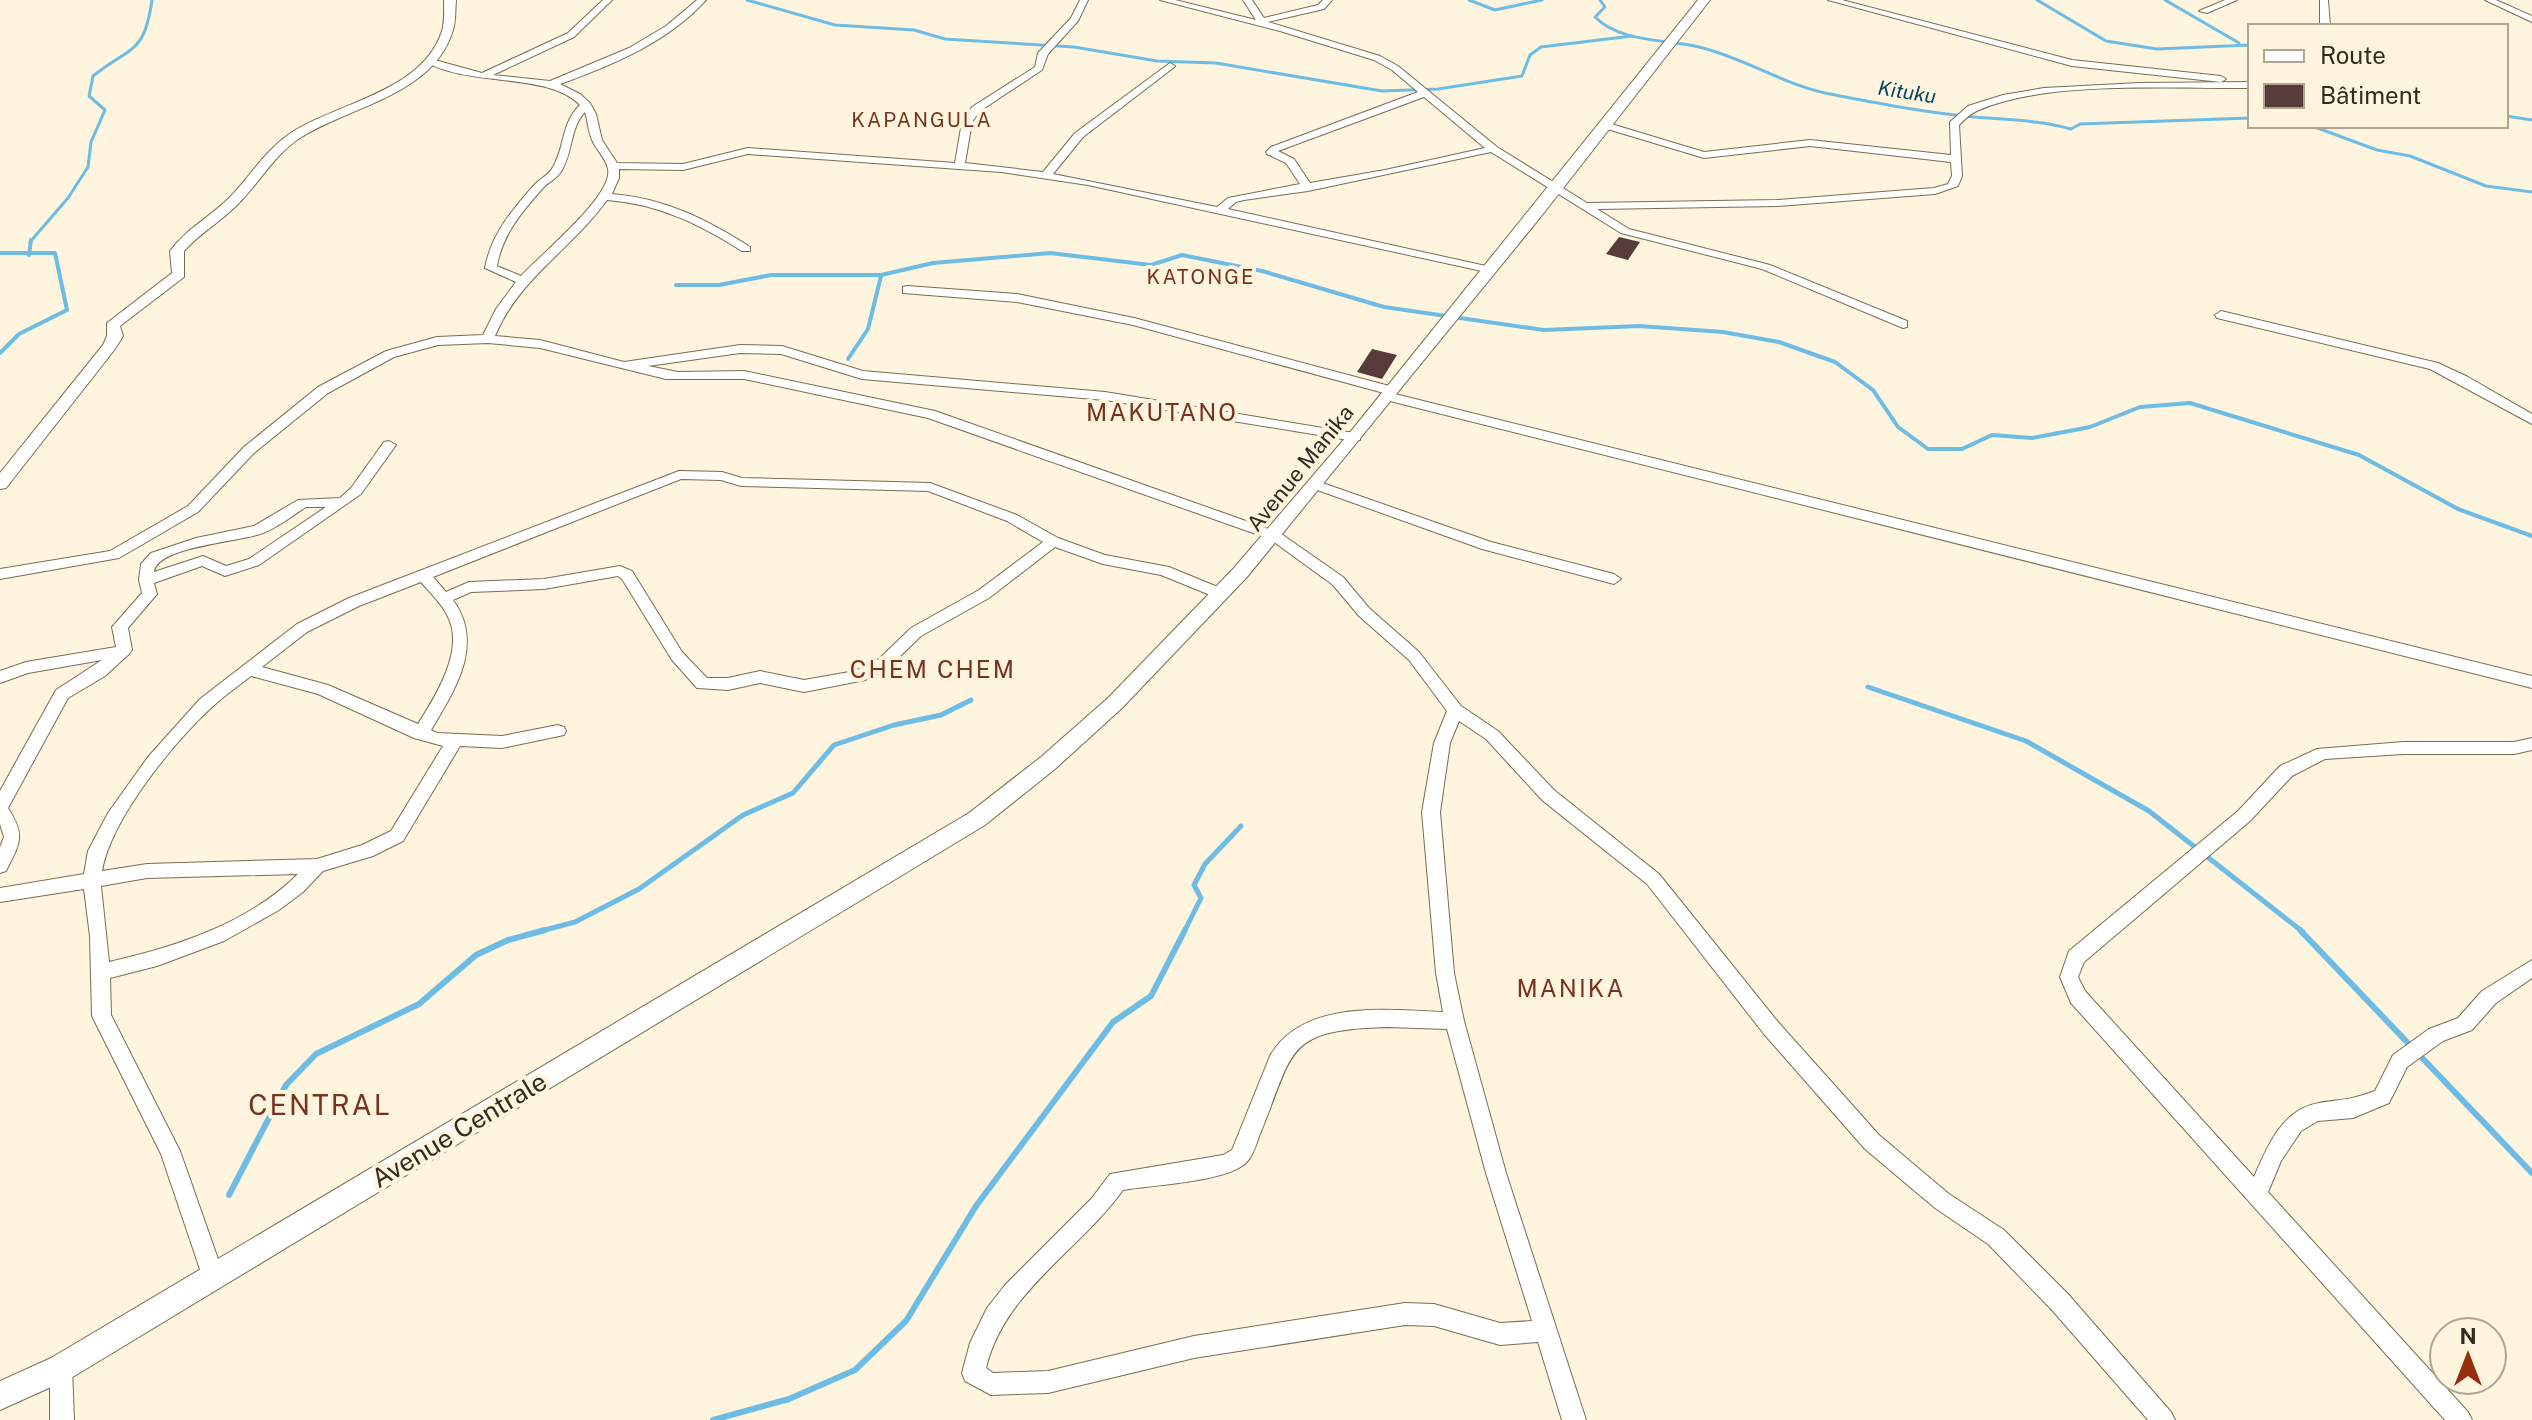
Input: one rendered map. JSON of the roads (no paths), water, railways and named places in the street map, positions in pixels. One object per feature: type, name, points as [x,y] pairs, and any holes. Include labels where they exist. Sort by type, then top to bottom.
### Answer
[{"type":"street","points":[[0,484],[110,346],[115,336],[112,326],[179,274],[177,251],[185,239],[230,205],[292,138],[383,94],[431,62],[442,46],[450,0]]},
{"type":"street","points":[[483,76],[571,35],[608,0]]},
{"type":"street","points":[[552,84],[636,48],[675,25],[702,0]]},
{"type":"street","points":[[959,167],[967,122],[976,109],[1039,68],[1043,53],[1075,19],[1084,0]]},
{"type":"street","points":[[1164,0],[1263,22],[1377,58],[1493,149],[1625,231],[1766,267],[1903,324]]},
{"type":"street","points":[[1247,0],[1263,22]]},
{"type":"street","points":[[1263,22],[1321,7],[1328,0]]},
{"type":"street","name":"Avenue Manika","points":[[914,858],[977,819],[1075,743],[1275,536],[1314,484],[1558,189],[1704,0]]},
{"type":"street","points":[[1832,0],[2072,63],[2248,85]]},
{"type":"street","points":[[2204,11],[2233,0]]},
{"type":"street","points":[[2324,0],[2325,24]]},
{"type":"street","points":[[2492,1],[2511,0]]},
{"type":"street","points":[[2492,1],[2532,19]]},
{"type":"street","points":[[431,62],[483,76],[552,84],[567,90],[586,105],[594,122],[596,139],[614,166],[614,180],[581,225],[523,281],[498,314],[488,339]]},
{"type":"street","points":[[1046,175],[1079,135],[1170,66]]},
{"type":"street","points":[[1584,206],[1777,203],[1899,196],[1953,186],[1957,176],[1954,124],[1959,116],[1982,104],[2064,88],[2248,85]]},
{"type":"street","points":[[1308,188],[1290,161],[1271,152],[1425,93]]},
{"type":"street","points":[[523,281],[491,268],[492,254],[512,218],[544,180],[558,170],[569,124],[586,105]]},
{"type":"street","points":[[1608,126],[1704,155],[1810,143],[1954,159]]},
{"type":"street","points":[[1219,211],[1232,200],[1308,188],[1493,149]]},
{"type":"street","points":[[614,166],[683,167],[748,151],[1046,175],[1491,270]]},
{"type":"street","points":[[602,196],[660,202],[698,217],[746,249]]},
{"type":"street","points":[[907,290],[995,295],[1119,319],[1390,393],[2532,682]]},
{"type":"street","points":[[2221,315],[2434,366],[2532,420]]},
{"type":"street","points":[[0,574],[114,555],[193,509],[249,450],[300,406],[358,369],[414,346],[488,339],[540,344],[605,363],[636,366],[740,349],[782,350],[862,375],[1105,396],[1355,437]]},
{"type":"street","points":[[636,366],[656,376],[678,378],[740,374],[873,407],[930,414],[1275,536],[1338,581],[1364,612],[1414,656],[1455,710],[1492,735],[1548,795],[1653,879],[1771,1028],[1872,1142],[1942,1201],[1996,1237],[2060,1302],[2163,1420]]},
{"type":"street","points":[[146,580],[203,561],[225,571],[241,568],[343,502],[356,491],[389,445]]},
{"type":"street","points":[[213,1276],[170,1151],[102,1016],[92,881],[97,851],[114,818],[154,761],[206,703],[302,628],[331,613],[679,475],[722,476],[741,482],[930,487],[1012,518],[1053,541],[1103,559],[1164,571],[1220,594]]},
{"type":"street","points":[[1314,484],[1487,546],[1614,579]]},
{"type":"street","points":[[124,650],[120,627],[146,602],[150,594],[146,580],[148,564],[156,556],[196,543],[244,535],[303,503],[343,502]]},
{"type":"street","points":[[443,599],[469,587],[544,584],[620,571],[627,575],[677,656],[703,684],[728,684],[760,677],[804,686],[859,676],[884,663],[916,632],[984,594],[1053,541]]},
{"type":"street","points":[[420,734],[449,683],[460,630],[455,615],[424,576]]},
{"type":"street","points":[[0,677],[26,668],[124,650]]},
{"type":"street","points":[[0,866],[13,837],[0,808],[62,694],[99,672],[124,650]]},
{"type":"street","points":[[247,669],[322,689],[420,734],[454,742],[502,742],[558,731]]},
{"type":"street","points":[[1455,710],[1442,743],[1431,824],[1445,973],[1454,1021],[1544,1331],[1574,1420]]},
{"type":"street","points":[[0,895],[161,870],[263,870],[317,866],[367,851],[397,836],[454,742]]},
{"type":"street","points":[[2460,1420],[2078,997],[2069,977],[2076,957],[2244,816],[2286,771],[2323,753],[2403,748],[2514,748],[2532,744]]},
{"type":"street","name":"Avenue Centrale","points":[[0,1396],[61,1368],[914,858]]},
{"type":"street","points":[[100,972],[166,956],[239,923],[284,896],[317,866]]},
{"type":"street","points":[[2256,1195],[2274,1154],[2294,1124],[2316,1112],[2353,1109],[2382,1097],[2400,1061],[2436,1035],[2465,1024],[2489,997],[2532,968]]},
{"type":"street","points":[[1454,1021],[1368,1018],[1307,1033],[1285,1047],[1239,1157],[1226,1164],[1117,1181],[1102,1207],[1019,1285],[976,1353],[973,1373],[991,1384],[1048,1382],[1194,1347],[1405,1314],[1434,1315],[1500,1334],[1544,1331]]},
{"type":"street","points":[[61,1368],[62,1420]]},
{"type":"waterway","points":[[31,241],[68,198],[88,167],[91,142],[105,110],[89,96],[93,76],[127,53],[140,40],[152,0]]},
{"type":"waterway","points":[[747,0],[835,25],[914,30],[945,39],[1074,47],[1157,61],[1216,63],[1382,91],[1438,89],[1522,76],[1530,55],[1541,47],[1631,36]]},
{"type":"waterway","name":"Kituku","points":[[1469,0],[1495,10],[1542,0]]},
{"type":"waterway","name":"Kituku","points":[[1600,0],[1605,7],[1595,17],[1618,32],[1631,36]]},
{"type":"waterway","points":[[2037,0],[2106,41],[2157,49],[2248,45]]},
{"type":"waterway","points":[[2165,0],[2239,43]]},
{"type":"waterway","name":"Kituku","points":[[1631,36],[1699,47],[1813,90],[1957,115],[2035,122],[2071,129],[2080,124],[2248,118]]},
{"type":"waterway","points":[[2508,116],[2532,120]]},
{"type":"waterway","name":"Kituku","points":[[2317,128],[2377,150],[2410,156],[2486,186],[2532,192]]},
{"type":"waterway","points":[[29,253],[31,241]]},
{"type":"waterway","points":[[0,253],[29,253]]},
{"type":"waterway","points":[[0,353],[19,334],[67,310],[55,253],[29,253]]},
{"type":"waterway","points":[[676,285],[719,285],[771,275],[881,275],[933,263],[1050,253],[1151,265],[1182,255],[1262,271],[1384,307],[1544,330],[1639,326],[1723,332],[1779,342],[1835,362],[1873,390],[1898,427],[1928,449],[1962,449],[1992,435],[2032,438],[2090,427],[2140,407],[2190,403],[2359,455],[2458,509],[2532,536]]},
{"type":"waterway","points":[[848,359],[868,329],[881,276]]},
{"type":"waterway","points":[[1868,687],[2026,741],[2149,811],[2303,932]]},
{"type":"waterway","points":[[537,932],[575,922],[639,889],[743,815],[793,793],[834,745],[894,725],[941,715],[971,700]]},
{"type":"waterway","points":[[1185,930],[1201,898],[1194,885],[1205,864],[1241,826]]},
{"type":"waterway","points":[[229,1195],[286,1085],[316,1054],[419,1004],[476,955],[508,940],[545,930]]},
{"type":"waterway","points":[[713,1420],[789,1399],[855,1370],[906,1321],[976,1206],[1113,1022],[1151,996],[1185,930]]},
{"type":"waterway","points":[[2300,930],[2532,1173]]},
{"type":"district","name":"KAPANGULA","points":[[922,120]]},
{"type":"district","name":"KATONGE","points":[[1201,277]]},
{"type":"district","name":"MAKUTANO","points":[[1162,413]]},
{"type":"district","name":"CHEM CHEM","points":[[933,670]]},
{"type":"district","name":"MANIKA","points":[[1571,989]]},
{"type":"district","name":"CENTRAL","points":[[320,1105]]}]
